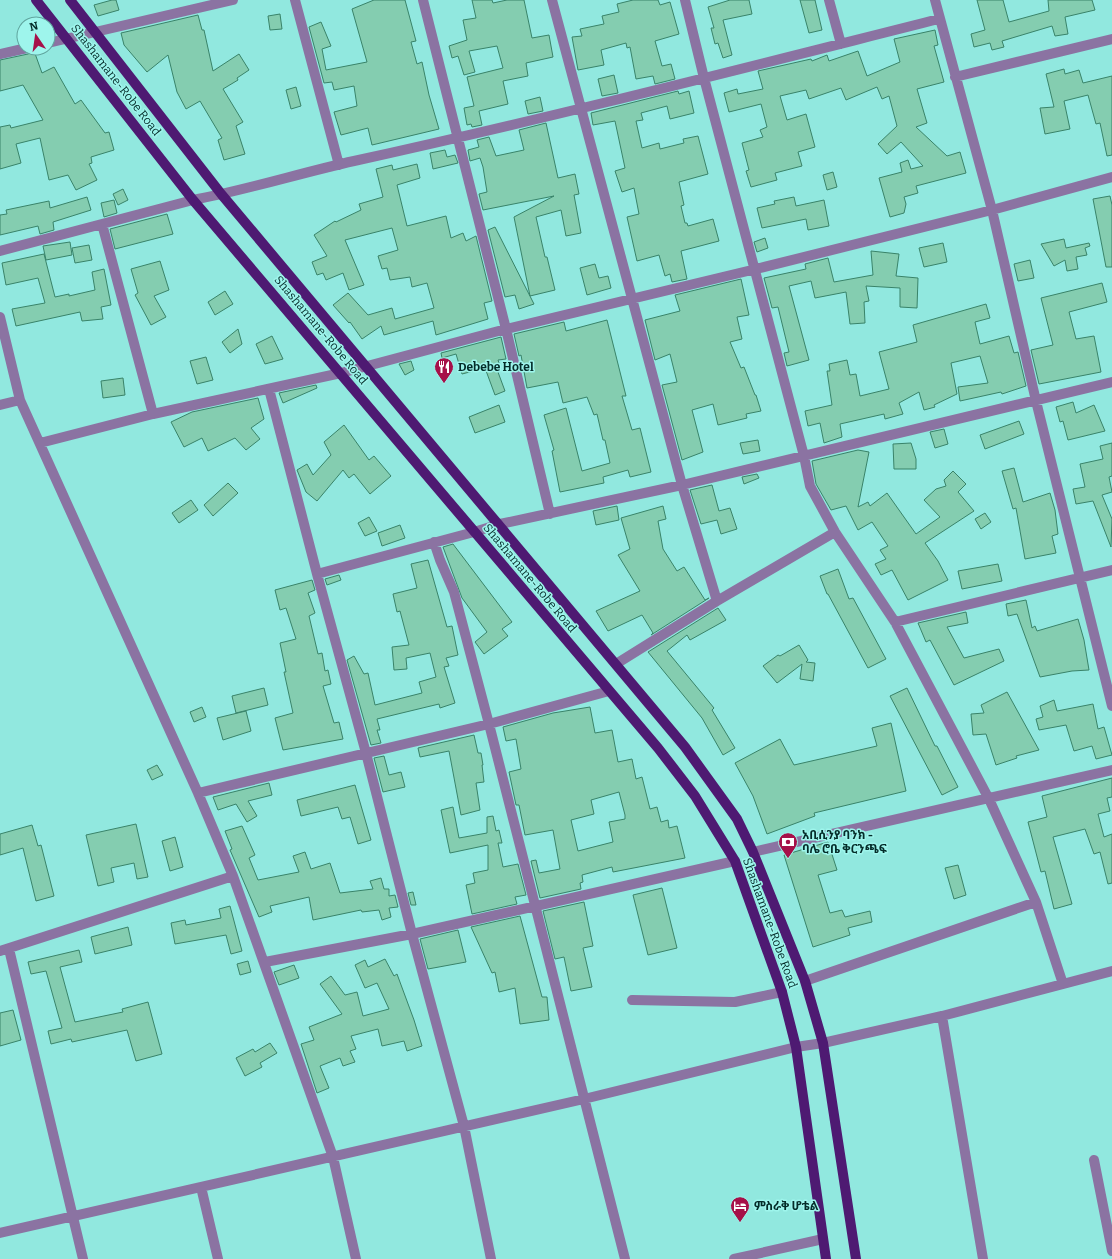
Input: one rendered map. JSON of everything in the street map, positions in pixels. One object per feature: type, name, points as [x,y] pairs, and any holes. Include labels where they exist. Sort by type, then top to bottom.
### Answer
[{"type":"main road","name":"Shashamane-Robe Road","points":[[36,0],[193,200],[658,748],[695,796],[735,861],[782,992],[796,1046],[826,1259]]},
{"type":"main road","name":"Shashamane-Robe Road","points":[[70,0],[222,195],[686,747],[737,819],[753,852],[805,981],[823,1043],[856,1259]]},
{"type":"street","points":[[56,41],[233,0]]},
{"type":"street","points":[[295,0],[339,165]]},
{"type":"street","points":[[423,0],[506,329],[550,514]]},
{"type":"street","points":[[552,0],[682,485],[717,601]]},
{"type":"street","points":[[685,0],[704,78],[804,456],[810,486],[835,532],[895,622],[989,799],[1036,902],[1062,984]]},
{"type":"street","points":[[829,0],[840,44]]},
{"type":"street","points":[[935,0],[939,20],[992,210],[1036,401],[1112,706]]},
{"type":"street","points":[[0,251],[193,200],[222,195],[339,165],[457,139],[939,20]]},
{"type":"street","points":[[955,76],[1112,39]]},
{"type":"street","points":[[0,54],[16,50]]},
{"type":"street","points":[[40,443],[153,414],[341,373],[366,365],[506,329],[756,270],[992,210],[1112,177]]},
{"type":"street","points":[[102,224],[153,414]]},
{"type":"street","points":[[0,317],[20,400],[198,793],[233,876],[265,962],[333,1157],[356,1259]]},
{"type":"street","points":[[317,574],[500,524],[682,485],[1112,382]]},
{"type":"street","points":[[269,389],[464,1126],[491,1259]]},
{"type":"street","points":[[0,405],[20,400]]},
{"type":"street","points":[[616,664],[717,601],[835,532]]},
{"type":"street","points":[[434,542],[454,592],[625,1259]]},
{"type":"street","points":[[895,622],[1112,570]]},
{"type":"street","points":[[198,793],[489,724],[609,691]]},
{"type":"street","points":[[753,852],[1112,770]]},
{"type":"street","points":[[265,962],[412,934],[535,908],[735,861]]},
{"type":"street","points":[[83,1259],[5,950],[233,876]]},
{"type":"street","points":[[805,981],[1036,902]]},
{"type":"street","points":[[0,1233],[584,1099],[796,1046],[823,1043],[942,1016],[1112,971]]},
{"type":"street","points":[[632,1000],[735,1002],[782,992]]},
{"type":"street","points":[[942,1016],[983,1259]]},
{"type":"street","points":[[1094,1160],[1112,1251]]},
{"type":"street","points":[[201,1187],[218,1259]]},
{"type":"street","points":[[734,1259],[823,1239]]},
{"type":"building","points":[[116,0],[119,10],[98,16],[94,5]]},
{"type":"building","points":[[374,0],[405,0],[416,41],[411,42],[417,64],[422,62],[429,95],[439,129],[372,145],[368,128],[341,135],[334,112],[357,106],[354,86],[334,90],[332,82],[324,83],[309,27],[321,22],[331,46],[322,49],[326,70],[367,62],[352,9]]},
{"type":"building","points":[[472,0],[492,0],[493,3],[507,0],[524,0],[532,38],[549,35],[553,57],[526,63],[528,76],[503,81],[508,104],[479,111],[482,125],[472,127],[471,124],[467,125],[464,108],[474,106],[467,77],[503,68],[497,46],[469,51],[475,72],[464,75],[458,56],[452,58],[449,46],[467,40],[463,20],[476,18]]},
{"type":"building","points":[[633,0],[658,0],[660,5],[670,2],[679,34],[655,41],[662,66],[671,64],[675,79],[655,84],[653,76],[636,79],[630,47],[627,48],[626,43],[601,50],[604,65],[578,70],[572,37],[582,36],[580,29],[604,24],[602,16],[619,12],[617,4]]},
{"type":"building","points":[[730,0],[749,0],[752,14],[723,20],[732,55],[723,58],[718,43],[715,44],[711,28],[714,28],[708,7]]},
{"type":"building","points":[[800,0],[815,0],[822,30],[809,33]]},
{"type":"building","points":[[977,0],[1003,0],[1009,22],[1049,11],[1048,0],[1092,0],[1095,10],[1065,17],[1068,34],[1055,36],[1052,26],[1002,41],[1004,47],[992,50],[990,43],[974,47],[971,34],[985,30]]},
{"type":"building","points":[[280,14],[282,29],[270,30],[268,16]]},
{"type":"building","points":[[198,15],[202,30],[204,30],[213,71],[239,54],[249,70],[237,78],[238,80],[223,89],[243,122],[236,126],[245,154],[224,160],[218,140],[222,138],[200,101],[186,109],[177,92],[168,55],[147,72],[124,45],[121,33]]},
{"type":"building","points":[[935,30],[938,45],[934,46],[944,82],[917,89],[927,123],[916,127],[947,156],[960,152],[966,173],[916,186],[918,193],[904,197],[906,204],[904,213],[890,217],[879,178],[902,172],[900,163],[908,160],[911,169],[923,166],[901,142],[887,154],[878,144],[897,126],[889,96],[882,99],[877,87],[846,100],[841,88],[809,99],[806,90],[780,96],[787,120],[806,114],[815,147],[798,152],[802,166],[775,173],[777,180],[751,187],[746,171],[749,170],[742,143],[763,137],[760,130],[767,127],[761,104],[729,112],[724,93],[737,89],[738,94],[763,89],[758,71],[811,59],[812,61],[827,55],[829,61],[858,51],[867,76],[900,62],[894,39]]},
{"type":"building","points":[[19,56],[36,56],[42,73],[54,67],[75,104],[81,100],[105,133],[109,132],[114,150],[91,157],[92,163],[89,164],[97,180],[76,190],[68,175],[49,180],[40,138],[16,144],[21,163],[0,169],[0,127],[10,125],[11,128],[43,120],[23,85],[0,91],[0,60]]},
{"type":"building","points":[[1064,69],[1065,74],[1079,70],[1083,83],[1112,76],[1112,155],[1107,156],[1100,123],[1096,124],[1088,95],[1064,101],[1070,129],[1045,134],[1040,108],[1054,107],[1046,74]]},
{"type":"building","points":[[614,75],[618,93],[602,96],[598,79]]},
{"type":"building","points":[[296,87],[301,106],[291,109],[286,90]]},
{"type":"building","points":[[678,91],[679,94],[689,91],[694,113],[670,119],[667,106],[641,113],[643,120],[636,121],[642,148],[659,143],[660,149],[684,143],[683,139],[698,136],[708,174],[679,182],[684,205],[681,206],[685,223],[687,223],[688,226],[713,219],[719,241],[681,251],[687,279],[672,282],[670,274],[665,276],[659,255],[637,261],[627,217],[639,214],[634,188],[622,192],[615,171],[625,168],[615,121],[593,125],[591,113]]},
{"type":"building","points":[[540,97],[543,111],[528,114],[525,101]]},
{"type":"building","points":[[546,123],[558,178],[575,174],[579,194],[574,195],[581,233],[566,236],[561,210],[536,217],[545,257],[547,257],[555,290],[530,296],[514,217],[554,196],[483,210],[479,194],[487,192],[483,167],[480,158],[470,161],[468,150],[479,147],[477,140],[489,137],[496,156],[524,150],[519,130]]},
{"type":"building","points":[[445,150],[447,157],[455,155],[458,163],[433,169],[430,153]]},
{"type":"building","points":[[417,164],[420,178],[397,185],[407,226],[446,216],[451,238],[463,233],[466,241],[476,236],[492,301],[484,303],[488,319],[436,335],[433,321],[384,335],[381,326],[362,339],[350,322],[349,323],[333,305],[348,293],[368,315],[392,308],[395,319],[434,308],[427,283],[412,287],[410,277],[390,280],[387,268],[382,269],[378,256],[398,250],[392,228],[345,240],[364,285],[349,290],[343,273],[326,280],[323,273],[317,275],[312,262],[327,256],[314,235],[335,221],[336,222],[361,210],[359,204],[383,197],[376,169],[392,165],[393,170]]},
{"type":"building","points":[[833,172],[837,187],[827,190],[823,175]]},
{"type":"building","points":[[123,189],[128,200],[118,205],[113,194]]},
{"type":"building","points":[[1110,196],[1112,205],[1112,267],[1106,267],[1093,199]]},
{"type":"building","points":[[87,197],[91,210],[53,222],[54,230],[40,234],[38,226],[0,235],[0,215],[7,214],[6,210],[49,201],[50,208]]},
{"type":"building","points":[[794,197],[796,206],[824,200],[829,226],[808,230],[806,219],[762,228],[757,208],[775,204],[774,201]]},
{"type":"building","points":[[114,200],[117,213],[104,217],[101,203]]},
{"type":"building","points":[[167,214],[173,234],[115,249],[110,229]]},
{"type":"building","points":[[495,227],[534,304],[519,309],[515,295],[505,297],[488,230]]},
{"type":"building","points":[[765,238],[768,248],[757,252],[754,242]]},
{"type":"building","points":[[1064,239],[1066,248],[1089,243],[1090,246],[1085,248],[1087,255],[1076,257],[1078,269],[1067,271],[1065,260],[1054,266],[1041,244]]},
{"type":"building","points":[[70,242],[72,255],[46,260],[43,246]]},
{"type":"building","points":[[943,243],[947,262],[924,267],[919,248]]},
{"type":"building","points":[[89,245],[92,260],[75,263],[72,248]]},
{"type":"building","points":[[871,251],[899,254],[896,276],[918,278],[917,308],[900,307],[900,288],[866,286],[869,301],[864,302],[865,323],[850,324],[846,292],[815,298],[811,281],[789,286],[809,360],[787,366],[784,353],[789,352],[778,307],[772,308],[764,278],[806,269],[805,264],[828,258],[834,282],[873,275]]},
{"type":"building","points":[[44,254],[55,297],[69,294],[69,296],[95,290],[92,272],[104,269],[111,305],[101,307],[103,319],[82,321],[80,312],[16,326],[12,309],[45,303],[38,278],[6,285],[2,263]]},
{"type":"building","points":[[1030,260],[1034,278],[1018,281],[1014,264]]},
{"type":"building","points":[[160,261],[169,290],[154,296],[166,317],[151,325],[135,295],[138,293],[131,269]]},
{"type":"building","points":[[595,264],[599,278],[608,276],[611,288],[587,295],[580,268]]},
{"type":"building","points":[[741,279],[749,315],[737,317],[742,339],[730,342],[741,368],[744,367],[761,411],[746,414],[747,418],[718,425],[713,404],[692,410],[703,452],[682,460],[662,385],[677,382],[670,354],[655,360],[645,320],[680,311],[675,295]]},
{"type":"building","points":[[1102,283],[1107,302],[1069,312],[1076,339],[1094,336],[1101,372],[1039,384],[1031,350],[1053,345],[1041,298]]},
{"type":"building","points":[[225,291],[233,304],[215,315],[208,302]]},
{"type":"building","points":[[986,304],[990,318],[975,322],[980,344],[1009,336],[1014,353],[1018,352],[1026,386],[1002,394],[1001,392],[960,401],[958,387],[988,383],[980,356],[951,363],[957,394],[934,405],[935,407],[924,410],[919,392],[899,403],[903,414],[885,419],[884,414],[840,424],[842,437],[824,443],[820,423],[808,426],[805,411],[832,405],[827,371],[830,371],[829,364],[847,360],[850,375],[856,374],[860,396],[889,389],[879,352],[917,342],[913,325]]},
{"type":"building","points":[[607,320],[626,396],[622,396],[632,430],[640,428],[651,472],[630,477],[628,470],[603,477],[604,483],[560,492],[552,451],[554,450],[544,415],[566,408],[582,471],[610,463],[605,440],[603,440],[597,414],[594,415],[587,397],[563,403],[558,382],[527,388],[521,355],[519,356],[514,334],[564,322],[566,331]]},
{"type":"building","points":[[238,329],[242,344],[230,353],[222,342]]},
{"type":"building","points":[[272,336],[283,359],[265,364],[256,344]]},
{"type":"building","points":[[501,337],[506,359],[498,360],[499,363],[495,364],[505,391],[495,395],[485,368],[462,374],[456,354],[442,358],[441,353]]},
{"type":"building","points":[[206,357],[213,380],[197,384],[190,361]]},
{"type":"building","points":[[411,361],[414,370],[405,375],[399,364]]},
{"type":"building","points":[[123,378],[125,395],[103,398],[101,381]]},
{"type":"building","points":[[316,385],[317,388],[283,403],[279,393]]},
{"type":"building","points":[[258,398],[264,419],[251,428],[260,439],[246,450],[235,438],[208,451],[202,438],[184,447],[171,422],[192,412]]},
{"type":"building","points":[[1073,402],[1076,413],[1094,405],[1105,431],[1068,440],[1063,421],[1060,422],[1056,407]]},
{"type":"building","points":[[499,405],[505,422],[475,433],[469,417]]},
{"type":"building","points":[[1019,421],[1024,434],[985,449],[980,435]]},
{"type":"building","points":[[344,425],[369,460],[374,456],[391,476],[370,494],[354,474],[349,478],[343,470],[317,501],[306,492],[297,470],[307,464],[313,475],[331,455],[324,442]]},
{"type":"building","points":[[944,429],[948,444],[935,448],[930,432]]},
{"type":"building","points":[[758,440],[760,451],[743,454],[740,443]]},
{"type":"building","points":[[911,443],[916,459],[916,469],[894,469],[893,444]]},
{"type":"building","points":[[1112,443],[1112,476],[1109,477],[1112,492],[1102,495],[1112,519],[1111,547],[1093,501],[1076,504],[1073,489],[1085,487],[1080,464],[1103,459],[1100,446]]},
{"type":"building","points":[[858,450],[869,452],[858,507],[868,502],[870,506],[887,493],[916,534],[940,517],[924,500],[936,489],[946,486],[944,480],[953,471],[966,484],[958,492],[974,511],[925,543],[938,561],[948,580],[908,600],[892,570],[881,575],[875,564],[886,559],[880,550],[888,546],[872,522],[858,530],[846,506],[831,510],[816,484],[812,461]]},
{"type":"building","points":[[1014,468],[1023,502],[1050,493],[1055,510],[1058,534],[1052,536],[1056,553],[1025,559],[1016,508],[1013,509],[1002,471]]},
{"type":"building","points":[[757,474],[759,478],[744,484],[742,477]]},
{"type":"building","points":[[228,483],[238,493],[213,516],[204,505]]},
{"type":"building","points":[[712,485],[719,511],[730,508],[737,529],[721,534],[717,520],[701,524],[690,490]]},
{"type":"building","points":[[191,500],[198,510],[179,523],[172,513]]},
{"type":"building","points":[[617,506],[619,520],[596,525],[593,511]]},
{"type":"building","points":[[663,506],[666,519],[658,521],[663,549],[677,571],[684,567],[705,600],[709,598],[651,635],[653,633],[642,615],[608,631],[596,611],[640,591],[618,555],[630,549],[621,518]]},
{"type":"building","points":[[985,513],[991,522],[981,529],[975,519]]},
{"type":"building","points":[[369,517],[377,531],[365,536],[358,523]]},
{"type":"building","points":[[400,525],[405,538],[382,546],[378,533]]},
{"type":"building","points":[[453,544],[512,622],[502,629],[508,636],[484,654],[475,642],[487,632],[462,598],[443,547]]},
{"type":"building","points":[[428,560],[447,627],[452,626],[458,655],[446,658],[449,666],[444,667],[455,703],[440,708],[439,704],[377,719],[380,730],[377,730],[381,743],[371,745],[347,660],[354,656],[364,674],[368,673],[375,705],[422,693],[419,682],[436,677],[430,653],[406,658],[407,669],[394,670],[392,647],[409,645],[400,611],[397,612],[393,594],[417,588],[411,564]]},
{"type":"building","points":[[998,564],[1002,581],[962,589],[958,571]]},
{"type":"building","points":[[838,569],[849,599],[853,598],[886,659],[868,668],[827,594],[820,576]]},
{"type":"building","points":[[339,575],[341,580],[327,585],[325,579]]},
{"type":"building","points":[[312,580],[315,590],[308,593],[315,613],[309,616],[318,654],[322,653],[325,671],[328,670],[331,684],[323,686],[334,723],[339,722],[343,739],[283,750],[275,718],[293,713],[284,672],[286,672],[280,643],[296,639],[286,608],[280,610],[275,590]]},
{"type":"building","points":[[1026,600],[1032,628],[1035,626],[1037,631],[1078,619],[1084,640],[1089,670],[1072,671],[1040,677],[1017,614],[1008,616],[1006,604]]},
{"type":"building","points":[[718,608],[726,620],[690,640],[687,635],[667,651],[714,708],[712,710],[735,748],[723,755],[702,718],[648,652]]},
{"type":"building","points":[[966,612],[968,623],[947,627],[964,658],[999,649],[1004,661],[954,685],[930,640],[926,642],[918,623]]},
{"type":"building","points":[[799,645],[808,660],[806,662],[815,663],[813,681],[800,679],[802,664],[777,683],[763,666],[778,655],[780,656]]},
{"type":"building","points":[[264,688],[268,705],[236,713],[232,696]]},
{"type":"building","points":[[907,688],[935,746],[937,746],[958,787],[942,795],[890,696]]},
{"type":"building","points":[[1007,692],[1039,750],[1016,756],[1017,758],[996,765],[986,734],[973,735],[971,714],[984,713],[981,705]]},
{"type":"building","points":[[1054,700],[1057,711],[1093,704],[1098,729],[1104,727],[1112,755],[1096,759],[1092,746],[1074,751],[1066,725],[1039,730],[1036,719],[1043,717],[1040,706]]},
{"type":"building","points":[[202,707],[206,717],[194,722],[190,712]]},
{"type":"building","points":[[590,707],[595,733],[612,730],[618,762],[632,759],[636,779],[642,777],[650,809],[657,807],[661,822],[668,820],[669,828],[677,826],[685,858],[613,872],[612,867],[582,875],[583,882],[580,883],[581,889],[540,898],[531,861],[536,860],[539,873],[560,869],[553,830],[525,835],[519,805],[516,805],[509,772],[521,769],[516,739],[506,741],[503,727],[553,713]],"holes":[[[619,792],[625,819],[609,822],[613,842],[578,851],[571,820],[594,814],[591,800]]]},
{"type":"building","points":[[246,711],[251,731],[223,740],[217,718]]},
{"type":"building","points":[[891,723],[906,791],[814,813],[815,816],[767,834],[753,796],[735,763],[780,739],[794,765],[877,746],[872,728]]},
{"type":"building","points":[[474,735],[478,753],[481,753],[483,765],[484,782],[476,783],[480,810],[461,815],[449,751],[420,757],[418,748]]},
{"type":"building","points":[[384,756],[389,775],[401,772],[405,787],[383,792],[374,758]]},
{"type":"building","points":[[157,765],[163,775],[152,780],[147,770]]},
{"type":"building","points":[[1112,778],[1112,797],[1107,798],[1110,811],[1098,814],[1104,837],[1112,834],[1112,883],[1108,884],[1100,852],[1094,854],[1085,829],[1053,837],[1072,904],[1054,909],[1045,871],[1041,872],[1028,822],[1047,817],[1042,796]]},
{"type":"building","points":[[269,783],[272,795],[248,801],[257,816],[247,822],[236,804],[218,810],[213,797]]},
{"type":"building","points":[[355,785],[371,840],[358,844],[350,817],[342,819],[338,807],[301,816],[297,800]]},
{"type":"building","points":[[453,807],[459,838],[487,833],[487,817],[493,816],[496,831],[499,830],[502,843],[498,843],[503,867],[518,864],[526,895],[515,897],[517,904],[472,914],[466,885],[475,883],[473,873],[488,870],[488,845],[450,853],[441,810]]},
{"type":"building","points":[[136,824],[148,877],[137,879],[134,863],[111,868],[114,882],[98,886],[86,835]]},
{"type":"building","points":[[32,825],[38,846],[41,845],[54,896],[36,901],[23,848],[0,855],[0,834]]},
{"type":"building","points":[[242,826],[255,855],[249,858],[258,880],[299,872],[293,856],[305,852],[311,869],[330,863],[340,893],[373,889],[370,881],[381,878],[384,889],[389,889],[389,896],[395,895],[398,907],[389,908],[391,917],[382,920],[379,910],[362,912],[361,910],[313,920],[309,897],[270,906],[272,912],[259,917],[230,850],[232,849],[225,831]]},
{"type":"building","points":[[175,837],[183,867],[170,871],[162,841]]},
{"type":"building","points":[[828,842],[837,870],[818,875],[830,913],[842,910],[845,917],[870,911],[872,922],[848,928],[850,935],[813,947],[784,855]]},
{"type":"building","points":[[958,865],[966,895],[954,899],[945,868]]},
{"type":"building","points":[[662,888],[677,948],[648,955],[633,895]]},
{"type":"building","points":[[413,892],[416,905],[411,905],[408,893]]},
{"type":"building","points":[[584,902],[593,946],[583,948],[592,987],[571,991],[564,957],[555,959],[543,911]]},
{"type":"building","points":[[230,906],[242,951],[231,954],[226,935],[175,944],[171,923],[185,920],[186,925],[221,918],[219,909]]},
{"type":"building","points":[[520,916],[542,997],[547,997],[549,1020],[520,1024],[515,988],[499,992],[495,972],[492,973],[471,927]]},
{"type":"building","points":[[128,927],[132,945],[95,954],[91,937]]},
{"type":"building","points":[[458,930],[466,962],[428,969],[420,939]]},
{"type":"building","points":[[79,950],[82,962],[60,967],[75,1022],[123,1012],[122,1009],[148,1002],[162,1054],[136,1061],[127,1030],[72,1042],[71,1039],[51,1044],[48,1031],[62,1028],[46,971],[31,974],[28,962]]},
{"type":"building","points":[[385,959],[394,976],[397,974],[422,1046],[407,1051],[404,1041],[382,1046],[378,1029],[351,1036],[356,1049],[350,1051],[355,1062],[343,1066],[340,1058],[320,1066],[329,1088],[317,1093],[301,1044],[314,1040],[309,1027],[342,1014],[320,984],[331,976],[345,995],[357,992],[363,1016],[389,1009],[377,983],[365,988],[355,965],[365,960],[368,967]]},
{"type":"building","points":[[248,961],[251,972],[240,975],[237,964]]},
{"type":"building","points":[[294,965],[299,978],[279,985],[274,972]]},
{"type":"building","points":[[13,1010],[21,1040],[0,1046],[0,1013]]},
{"type":"building","points":[[270,1043],[277,1053],[260,1063],[262,1067],[245,1076],[236,1058],[253,1049],[255,1052]]},
{"type":"place","name":"Debebe Hotel","points":[[444,384]]},
{"type":"place","name":"አቢሲንያ ባንክ - ባሌ ሮቤ ቅርንጫፍ","points":[[788,859]]},
{"type":"place","name":"ምስራቅ ሆቴል","points":[[740,1223]]}]
